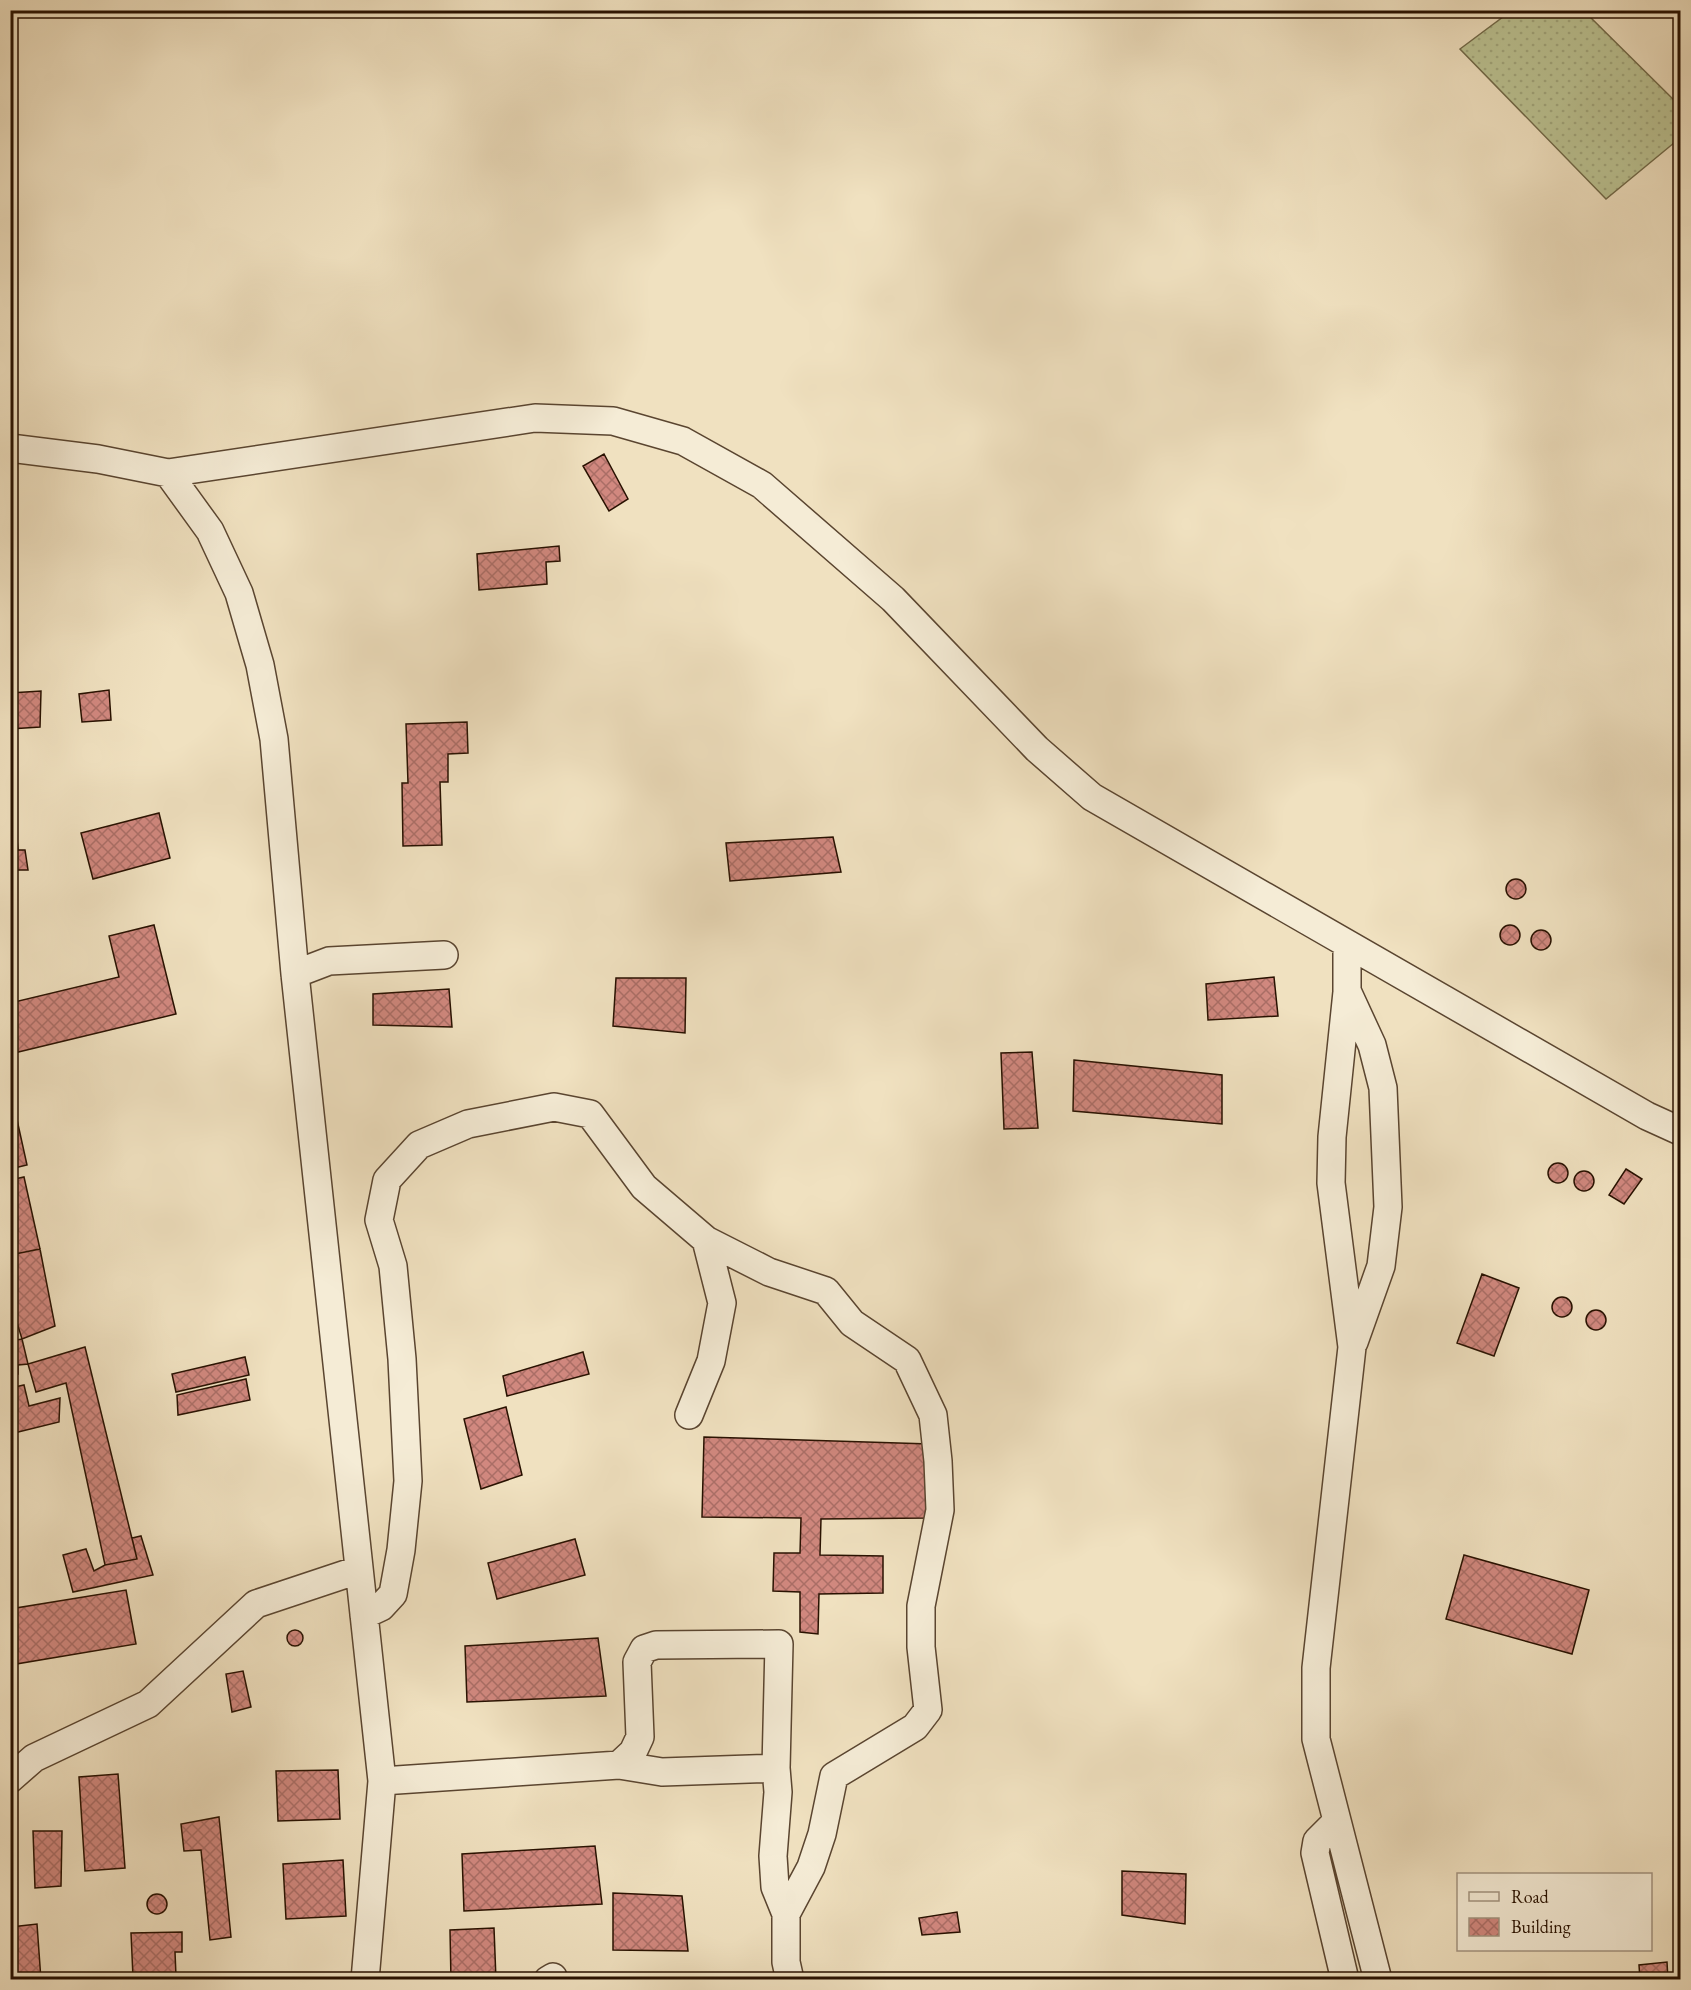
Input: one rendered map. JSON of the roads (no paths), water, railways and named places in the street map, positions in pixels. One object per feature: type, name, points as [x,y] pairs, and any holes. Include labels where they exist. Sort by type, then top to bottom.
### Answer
[{"type":"street","points":[[10,448],[98,459],[168,473],[535,418],[613,421],[683,441],[762,485],[893,598],[1037,749],[1092,797],[1647,1116],[1680,1131]]},
{"type":"street","points":[[168,473],[210,531],[239,593],[260,665],[274,739],[295,974],[382,1781],[365,1980]]},
{"type":"street","points":[[1347,945],[1347,992],[1332,1137],[1331,1183],[1352,1347]]},
{"type":"street","points":[[295,974],[329,961],[444,955]]},
{"type":"street","points":[[1347,992],[1372,1045],[1383,1088],[1388,1207],[1381,1266],[1352,1347],[1316,1668],[1316,1739],[1378,1980]]},
{"type":"street","points":[[364,1615],[381,1607],[393,1594],[401,1550],[408,1481],[402,1359],[393,1266],[379,1220],[387,1180],[420,1145],[468,1124],[554,1107],[590,1114],[644,1187],[706,1240],[769,1272],[826,1291],[852,1323],[907,1360],[933,1415],[940,1510],[921,1606],[921,1647],[928,1710],[915,1727],[834,1776],[822,1834],[811,1867],[786,1914]]},
{"type":"street","points":[[689,1415],[711,1361],[722,1303],[706,1240]]},
{"type":"street","points":[[10,1779],[34,1758],[148,1704],[256,1604],[358,1570]]},
{"type":"street","points":[[618,1765],[633,1752],[640,1737],[637,1662],[644,1649],[657,1645],[779,1644],[776,1768],[778,1792],[773,1856],[776,1887],[786,1914],[786,1962],[790,1980]]},
{"type":"street","points":[[382,1781],[618,1765],[662,1772],[776,1768]]},
{"type":"street","points":[[1337,1821],[1317,1841],[1315,1853],[1346,1980]]}]
